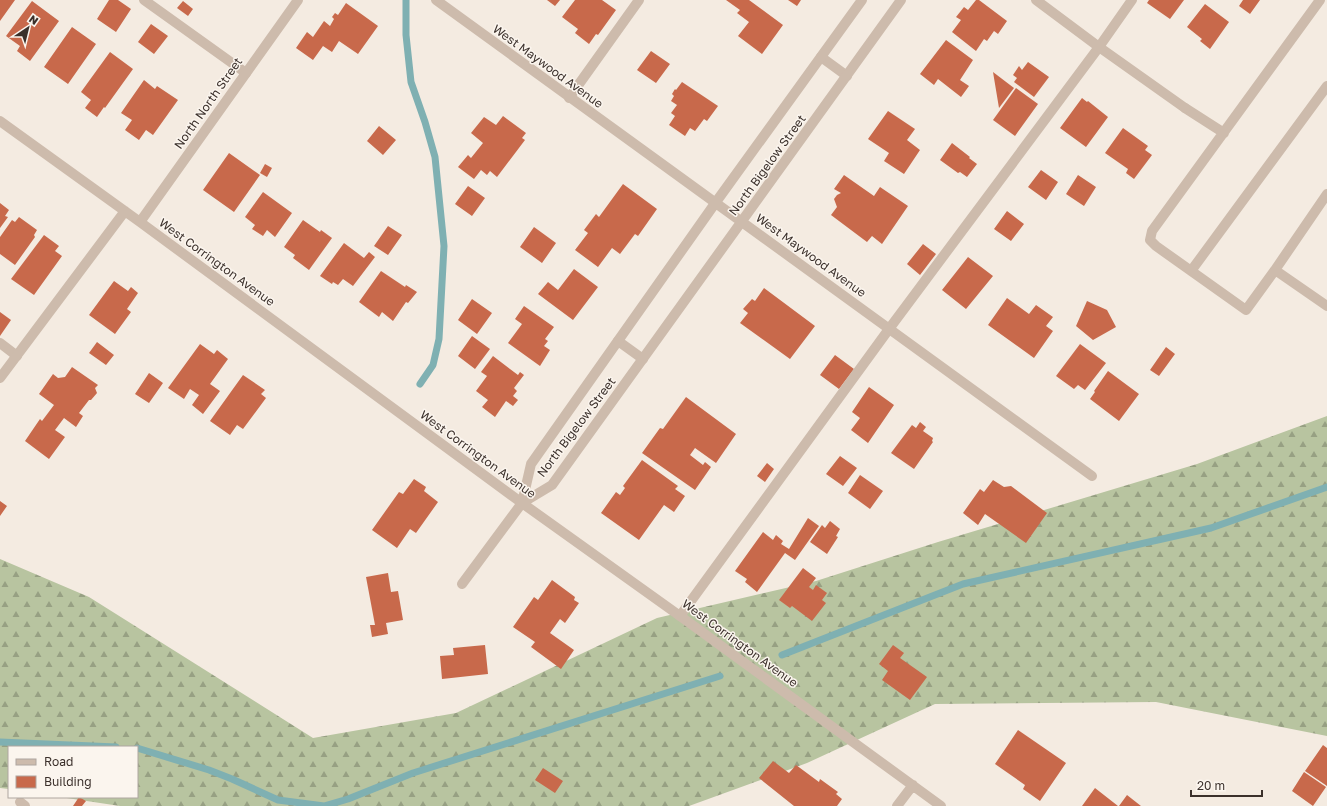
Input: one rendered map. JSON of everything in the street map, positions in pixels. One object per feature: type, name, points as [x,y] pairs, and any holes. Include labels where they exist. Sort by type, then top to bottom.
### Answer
[{"type":"street","points":[[144,0],[246,73]]},
{"type":"street","name":"North North Street","points":[[140,222],[298,0]]},
{"type":"street","name":"West Maywood Avenue","points":[[436,0],[1092,476]]},
{"type":"street","points":[[570,98],[639,0]]},
{"type":"street","name":"North Bigelow Street","points":[[522,503],[531,464],[716,202],[862,0]]},
{"type":"street","name":"North Bigelow Street","points":[[522,503],[552,484],[902,0]]},
{"type":"street","points":[[1036,0],[1098,47],[1185,108],[1224,133]]},
{"type":"street","points":[[680,616],[889,329],[1132,0]]},
{"type":"street","points":[[1320,0],[1152,231],[1150,240],[1156,246],[1246,310],[1327,194]]},
{"type":"street","points":[[821,57],[847,76]]},
{"type":"street","points":[[1191,271],[1327,86]]},
{"type":"street","name":"West Corrington Avenue","points":[[0,121],[522,503],[941,806]]},
{"type":"street","points":[[0,378],[125,211]]},
{"type":"street","points":[[1275,270],[1327,306]]},
{"type":"street","points":[[618,341],[643,359]]},
{"type":"street","points":[[0,343],[17,356]]},
{"type":"street","points":[[462,584],[522,503]]},
{"type":"street","points":[[897,806],[913,785]]},
{"type":"green space","points":[[1327,416],[1327,736],[1156,702],[935,704],[807,763],[689,806],[120,806],[67,798],[138,798],[138,746],[8,746],[8,789],[0,788],[0,559],[89,597],[313,738],[456,713],[657,618],[816,581],[938,542],[1197,464]]},
{"type":"building","points":[[0,0],[15,0],[0,21]]},
{"type":"building","points":[[109,0],[118,0],[131,9],[116,32],[97,19]]},
{"type":"building","points":[[547,0],[560,0],[555,6]]},
{"type":"building","points":[[575,0],[602,0],[616,10],[598,35],[596,34],[589,44],[575,33],[578,29],[562,17]]},
{"type":"building","points":[[726,0],[749,0],[783,25],[762,54],[738,36],[749,22],[737,13],[740,10]]},
{"type":"building","points":[[788,0],[801,0],[797,6]]},
{"type":"building","points":[[976,0],[979,0],[1007,21],[998,34],[994,31],[987,41],[984,39],[976,51],[952,32],[961,20],[956,17],[964,7],[968,10]]},
{"type":"building","points":[[1149,0],[1184,0],[1170,19],[1147,3]]},
{"type":"building","points":[[1243,0],[1260,0],[1250,14],[1239,6]]},
{"type":"building","points":[[32,1],[59,21],[30,61],[17,51],[20,46],[6,36]]},
{"type":"building","points":[[183,1],[193,9],[188,16],[177,8]]},
{"type":"building","points":[[346,3],[378,26],[358,54],[339,41],[332,52],[323,46],[313,60],[296,48],[307,32],[313,37],[324,21],[330,26],[334,19],[332,17],[335,13],[338,15]]},
{"type":"building","points":[[1205,4],[1229,22],[1210,49],[1200,41],[1202,39],[1187,27]]},
{"type":"building","points":[[151,24],[168,36],[154,54],[138,42]]},
{"type":"building","points":[[72,27],[96,44],[68,84],[44,67]]},
{"type":"building","points":[[946,40],[973,60],[960,80],[969,86],[961,97],[938,79],[934,85],[920,74]]},
{"type":"building","points":[[651,51],[670,64],[656,83],[637,70]]},
{"type":"building","points":[[110,52],[133,69],[97,117],[85,108],[91,100],[81,92]]},
{"type":"building","points":[[1028,62],[1049,77],[1034,97],[1014,82],[1017,78],[1013,75],[1019,66],[1022,70]]},
{"type":"building","points":[[993,72],[1014,88],[999,108]]},
{"type":"building","points":[[144,80],[155,89],[157,86],[178,100],[153,135],[146,130],[139,140],[125,130],[132,120],[121,113]]},
{"type":"building","points":[[682,82],[718,106],[707,121],[704,119],[695,131],[690,128],[685,136],[669,125],[675,116],[671,113],[677,105],[671,101],[674,96],[672,94]]},
{"type":"building","points":[[1016,88],[1038,104],[1015,136],[993,120]]},
{"type":"building","points":[[1082,98],[1108,117],[1086,147],[1060,128]]},
{"type":"building","points":[[888,111],[915,129],[907,140],[920,150],[904,174],[884,161],[889,153],[868,139]]},
{"type":"building","points":[[503,116],[526,133],[522,138],[525,140],[497,177],[490,171],[487,175],[481,170],[474,179],[458,167],[468,155],[471,158],[483,143],[471,133],[484,117],[496,125]]},
{"type":"building","points":[[379,126],[396,140],[383,155],[367,141]]},
{"type":"building","points":[[1123,128],[1148,146],[1145,150],[1152,155],[1134,179],[1126,173],[1128,169],[1105,153]]},
{"type":"building","points":[[952,143],[977,164],[967,177],[960,172],[958,173],[940,160]]},
{"type":"building","points":[[229,153],[260,175],[234,212],[203,190]]},
{"type":"building","points":[[265,164],[272,168],[267,177],[260,173]]},
{"type":"building","points":[[1041,170],[1058,182],[1046,200],[1028,187]]},
{"type":"building","points":[[844,175],[874,196],[880,187],[908,206],[882,244],[872,236],[867,242],[831,215],[837,207],[834,199],[841,193],[834,189]]},
{"type":"building","points":[[1078,175],[1096,187],[1084,206],[1066,194]]},
{"type":"building","points":[[623,184],[657,209],[638,236],[635,234],[620,254],[612,248],[598,267],[575,250],[588,233],[584,230],[596,214],[599,217]]},
{"type":"building","points":[[468,186],[485,198],[472,216],[455,204]]},
{"type":"building","points":[[263,192],[292,213],[275,237],[267,230],[263,236],[252,229],[255,225],[245,217]]},
{"type":"building","points":[[0,203],[9,210],[5,216],[8,217],[0,228]]},
{"type":"building","points":[[1007,211],[1024,224],[1011,241],[994,229]]},
{"type":"building","points":[[19,217],[37,230],[34,235],[35,237],[15,265],[0,254],[0,237],[12,220],[15,222]]},
{"type":"building","points":[[303,220],[320,232],[321,230],[332,238],[309,270],[293,258],[295,255],[284,247]]},
{"type":"building","points":[[388,226],[402,235],[388,255],[374,246]]},
{"type":"building","points":[[534,227],[556,243],[542,263],[520,247]]},
{"type":"building","points":[[44,235],[59,246],[55,251],[62,256],[34,295],[11,279]]},
{"type":"building","points":[[344,243],[364,258],[369,252],[375,257],[353,286],[343,279],[338,285],[333,282],[332,284],[320,276]]},
{"type":"building","points":[[923,244],[936,254],[920,275],[907,264]]},
{"type":"building","points":[[968,257],[993,276],[966,309],[942,290]]},
{"type":"building","points":[[574,269],[598,287],[573,320],[538,294],[548,282],[558,290]]},
{"type":"building","points":[[381,271],[405,287],[406,285],[417,292],[408,303],[406,302],[393,321],[382,312],[379,317],[359,302]]},
{"type":"building","points":[[114,281],[128,291],[131,287],[138,293],[127,309],[131,312],[115,334],[89,315]]},
{"type":"building","points":[[764,288],[815,326],[790,359],[740,323],[748,313],[743,309],[752,299],[755,301]]},
{"type":"building","points":[[1007,298],[1029,314],[1036,305],[1053,317],[1046,326],[1053,331],[1034,358],[988,325]]},
{"type":"building","points":[[472,299],[492,313],[477,334],[458,320]]},
{"type":"building","points":[[1087,301],[1107,310],[1116,327],[1093,340],[1076,326]]},
{"type":"building","points":[[524,306],[554,327],[545,339],[548,341],[544,346],[550,350],[540,366],[508,343],[522,324],[515,319]]},
{"type":"building","points":[[0,312],[11,320],[0,336]]},
{"type":"building","points":[[472,336],[490,349],[475,369],[458,356]]},
{"type":"building","points":[[97,342],[114,355],[106,365],[89,353]]},
{"type":"building","points":[[200,344],[214,354],[217,350],[228,359],[210,384],[220,391],[203,414],[192,405],[199,395],[190,389],[184,399],[168,388]]},
{"type":"building","points":[[1080,344],[1106,363],[1085,390],[1078,385],[1074,389],[1056,376]]},
{"type":"building","points":[[1166,347],[1175,354],[1159,376],[1150,370]]},
{"type":"building","points":[[835,355],[854,369],[839,389],[820,375]]},
{"type":"building","points":[[493,356],[518,375],[520,372],[524,375],[514,388],[517,391],[513,396],[518,400],[513,406],[506,401],[495,417],[482,407],[488,400],[476,391],[487,376],[481,372]]},
{"type":"building","points":[[72,367],[98,385],[95,388],[97,393],[91,400],[89,400],[79,413],[83,416],[76,427],[64,418],[55,430],[65,437],[49,459],[25,441],[40,419],[42,421],[54,405],[39,394],[53,374],[58,378],[65,377]]},
{"type":"building","points":[[1108,371],[1139,394],[1119,421],[1090,399]]},
{"type":"building","points":[[149,373],[163,383],[149,403],[135,394]]},
{"type":"building","points":[[243,375],[265,390],[261,394],[266,398],[243,429],[237,425],[230,435],[210,421]]},
{"type":"building","points":[[869,387],[894,405],[868,443],[851,430],[860,418],[852,412]]},
{"type":"building","points":[[686,397],[736,434],[716,463],[695,448],[690,455],[703,465],[705,462],[711,467],[695,490],[642,453],[660,428],[663,429]]},
{"type":"building","points":[[920,422],[926,427],[923,431],[933,438],[933,442],[914,469],[891,453],[912,425],[916,428]]},
{"type":"building","points":[[840,456],[857,468],[843,486],[826,474]]},
{"type":"building","points":[[642,460],[678,486],[675,489],[685,496],[674,512],[664,505],[639,540],[601,513],[616,492],[620,495],[625,488],[623,486]]},
{"type":"building","points":[[767,463],[774,469],[765,482],[757,476]]},
{"type":"building","points":[[860,475],[883,491],[870,509],[848,493]]},
{"type":"building","points":[[414,479],[426,487],[424,491],[438,502],[416,533],[410,529],[397,548],[372,530],[399,492],[403,494]]},
{"type":"building","points":[[993,480],[1004,487],[1011,486],[1047,513],[1026,543],[985,514],[978,525],[963,513],[980,489],[984,492]]},
{"type":"building","points":[[0,501],[7,506],[0,516]]},
{"type":"building","points":[[808,518],[819,526],[795,560],[785,553],[757,592],[745,582],[747,579],[735,571],[763,532],[773,540],[776,535],[783,541],[781,544],[789,549]]},
{"type":"building","points":[[830,521],[840,529],[836,536],[838,537],[827,554],[810,542],[822,525],[825,528]]},
{"type":"building","points":[[803,568],[816,578],[809,587],[813,590],[816,585],[827,593],[822,600],[826,603],[812,621],[792,606],[790,608],[779,600]]},
{"type":"building","points":[[388,573],[391,592],[398,591],[403,620],[386,623],[388,634],[372,637],[370,625],[375,625],[366,577]]},
{"type":"building","points":[[552,580],[575,597],[574,600],[579,603],[565,623],[560,619],[550,633],[574,650],[561,669],[531,647],[535,642],[513,627],[534,597],[538,600]]},
{"type":"building","points":[[485,645],[488,674],[442,679],[440,656],[454,655],[453,648]]},
{"type":"building","points":[[893,645],[904,653],[900,658],[927,677],[910,700],[882,680],[888,671],[879,664]]},
{"type":"building","points":[[1018,730],[1066,763],[1040,801],[1023,789],[1025,785],[995,764]]},
{"type":"building","points":[[1323,745],[1327,748],[1327,786],[1305,771]]},
{"type":"building","points":[[773,761],[789,773],[796,765],[819,782],[820,779],[838,792],[836,794],[842,799],[837,806],[794,806],[759,778]]},
{"type":"building","points":[[543,768],[563,781],[555,793],[535,780]]},
{"type":"building","points":[[1304,772],[1326,787],[1313,806],[1292,791]]},
{"type":"building","points":[[1095,788],[1118,806],[1082,806]]},
{"type":"building","points":[[1127,795],[1141,806],[1119,806]]},
{"type":"building","points":[[78,798],[86,801],[82,806],[73,806]]},
{"type":"waterway","points":[[406,0],[406,35],[411,82],[435,157],[444,246],[439,339],[433,365],[420,384]]},
{"type":"waterway","points":[[782,655],[963,584],[1211,528],[1327,487]]},
{"type":"waterway","points":[[138,748],[209,770],[278,800],[324,806],[348,799],[413,773],[720,676]]},
{"type":"waterway","points":[[0,742],[93,746]]}]
